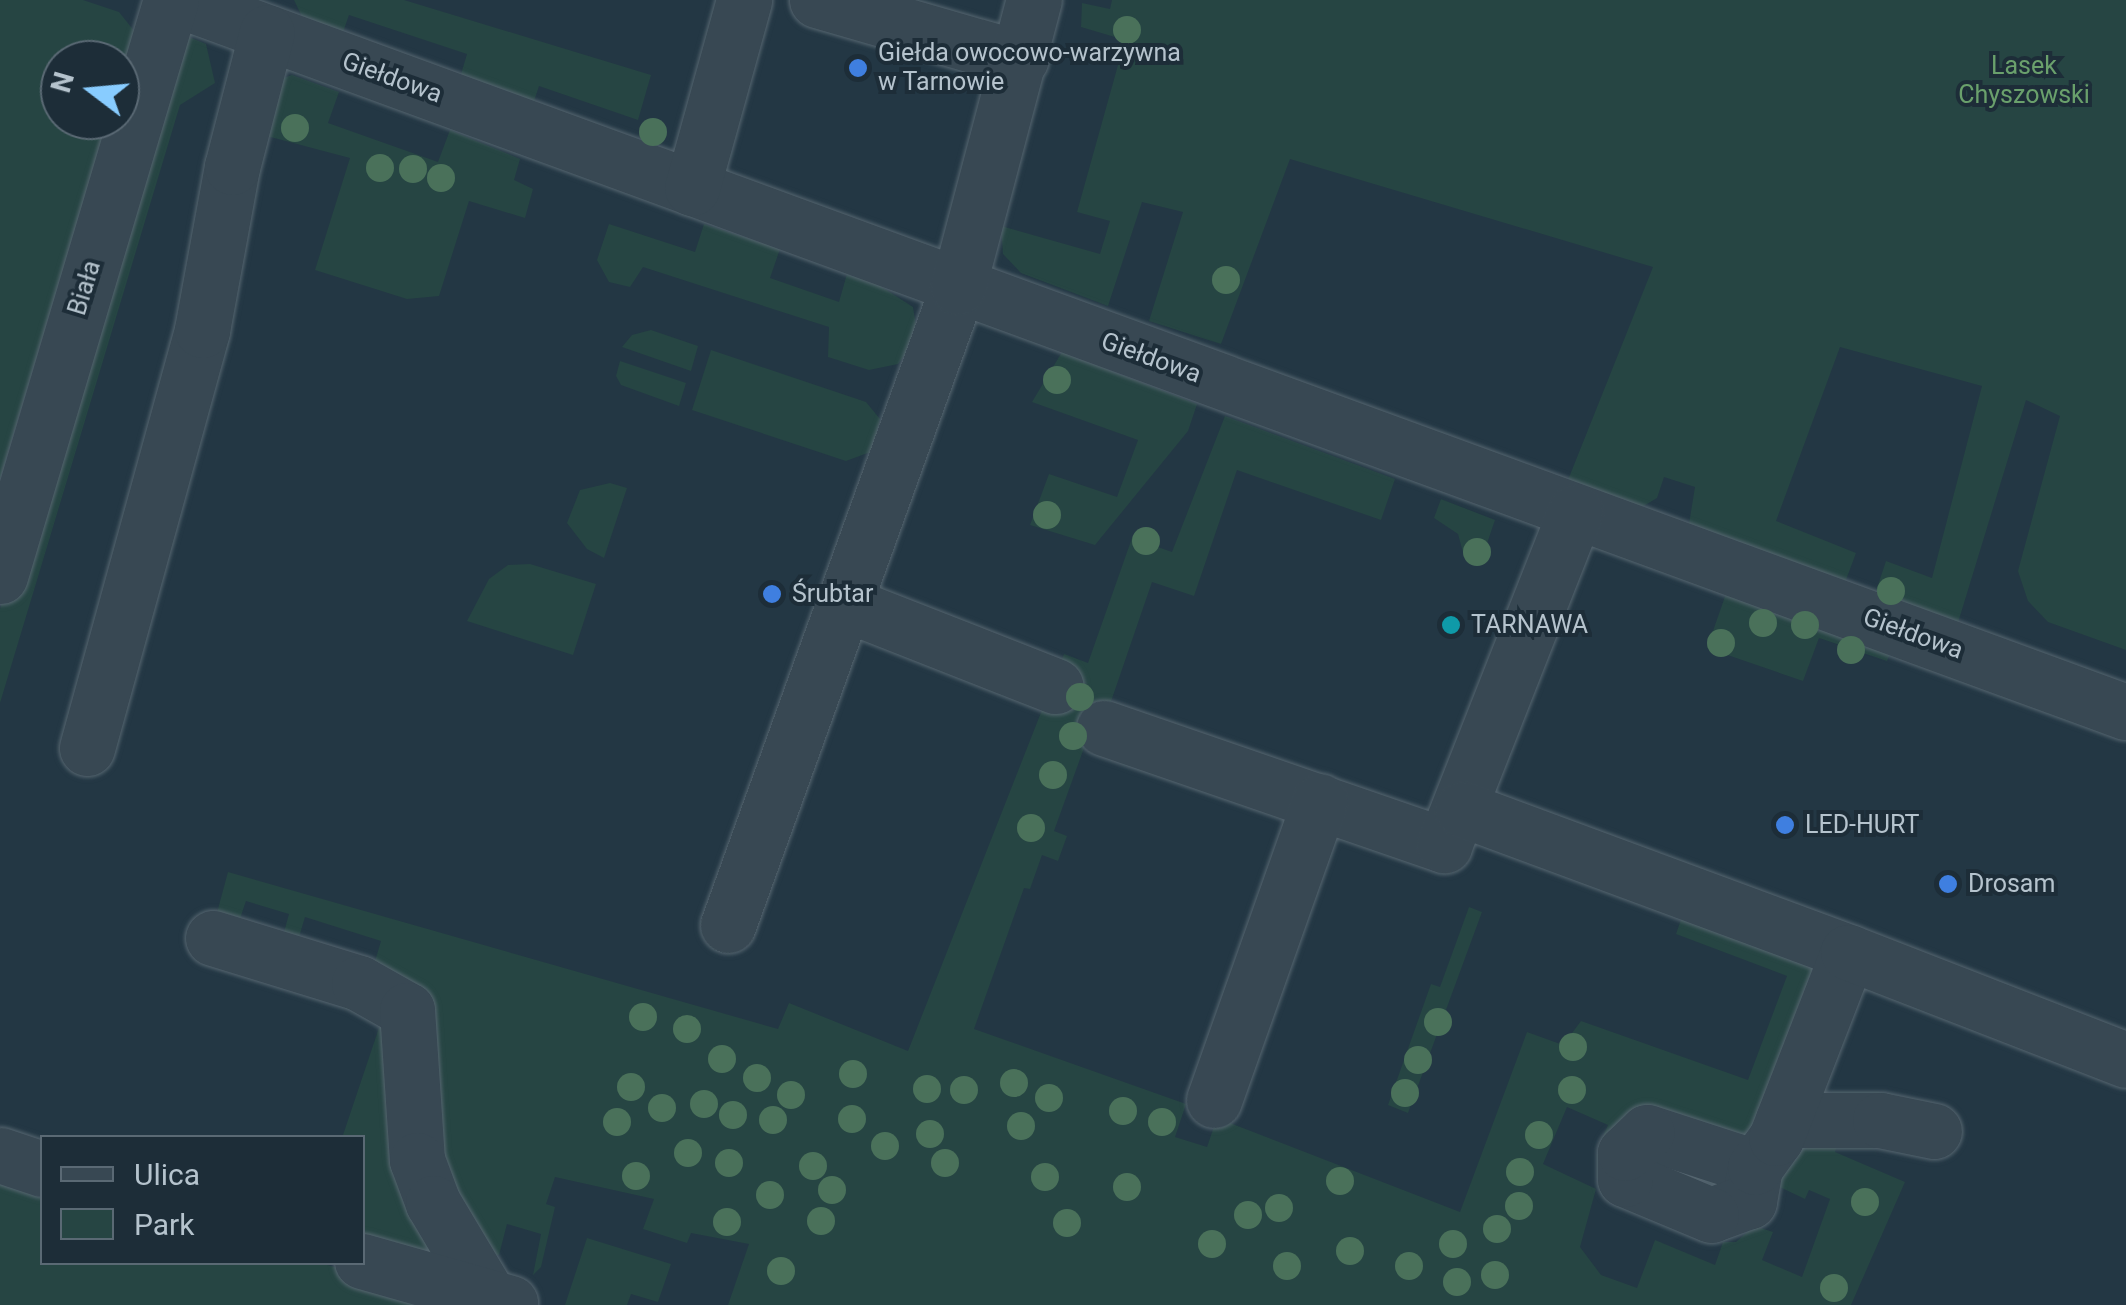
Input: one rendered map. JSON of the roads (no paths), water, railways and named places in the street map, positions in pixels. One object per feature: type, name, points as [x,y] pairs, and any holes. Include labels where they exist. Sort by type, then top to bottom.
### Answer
[{"type":"street","name":"Giełdowa","points":[[175,0],[2126,712]]},
{"type":"street","name":"Biała","points":[[0,576],[175,0]]},
{"type":"street","points":[[692,188],[744,0]]},
{"type":"street","points":[[817,0],[1020,58]]},
{"type":"street","points":[[728,925],[958,287],[1034,0]]},
{"type":"street","points":[[87,748],[202,330],[232,167],[267,32]]},
{"type":"street","points":[[1104,728],[1444,845],[1462,809],[1575,512]]},
{"type":"street","points":[[846,604],[1054,686]]},
{"type":"street","points":[[1214,1100],[1320,801]]},
{"type":"street","points":[[1462,809],[2126,1060]]},
{"type":"street","points":[[213,938],[384,992],[407,1010],[417,1160],[433,1203],[503,1301]]},
{"type":"street","points":[[1754,1168],[1768,1155],[1848,952]]},
{"type":"street","points":[[1782,1120],[1880,1120],[1934,1131]]},
{"type":"street","points":[[0,1155],[40,1167]]},
{"type":"street","points":[[365,1263],[503,1301]]},
{"type":"place","name":"Giełda owocowo-warzywna w Tarnowie","points":[[858,68]]},
{"type":"place","name":"Śrubtar","points":[[772,594]]},
{"type":"place","name":"TARNAWA","points":[[1451,625]]},
{"type":"place","name":"LED-HURT","points":[[1785,825]]},
{"type":"place","name":"Drosam","points":[[1948,884]]},
{"type":"park label","name":"Lasek Chyszowski","points":[[2024,82]]}]
